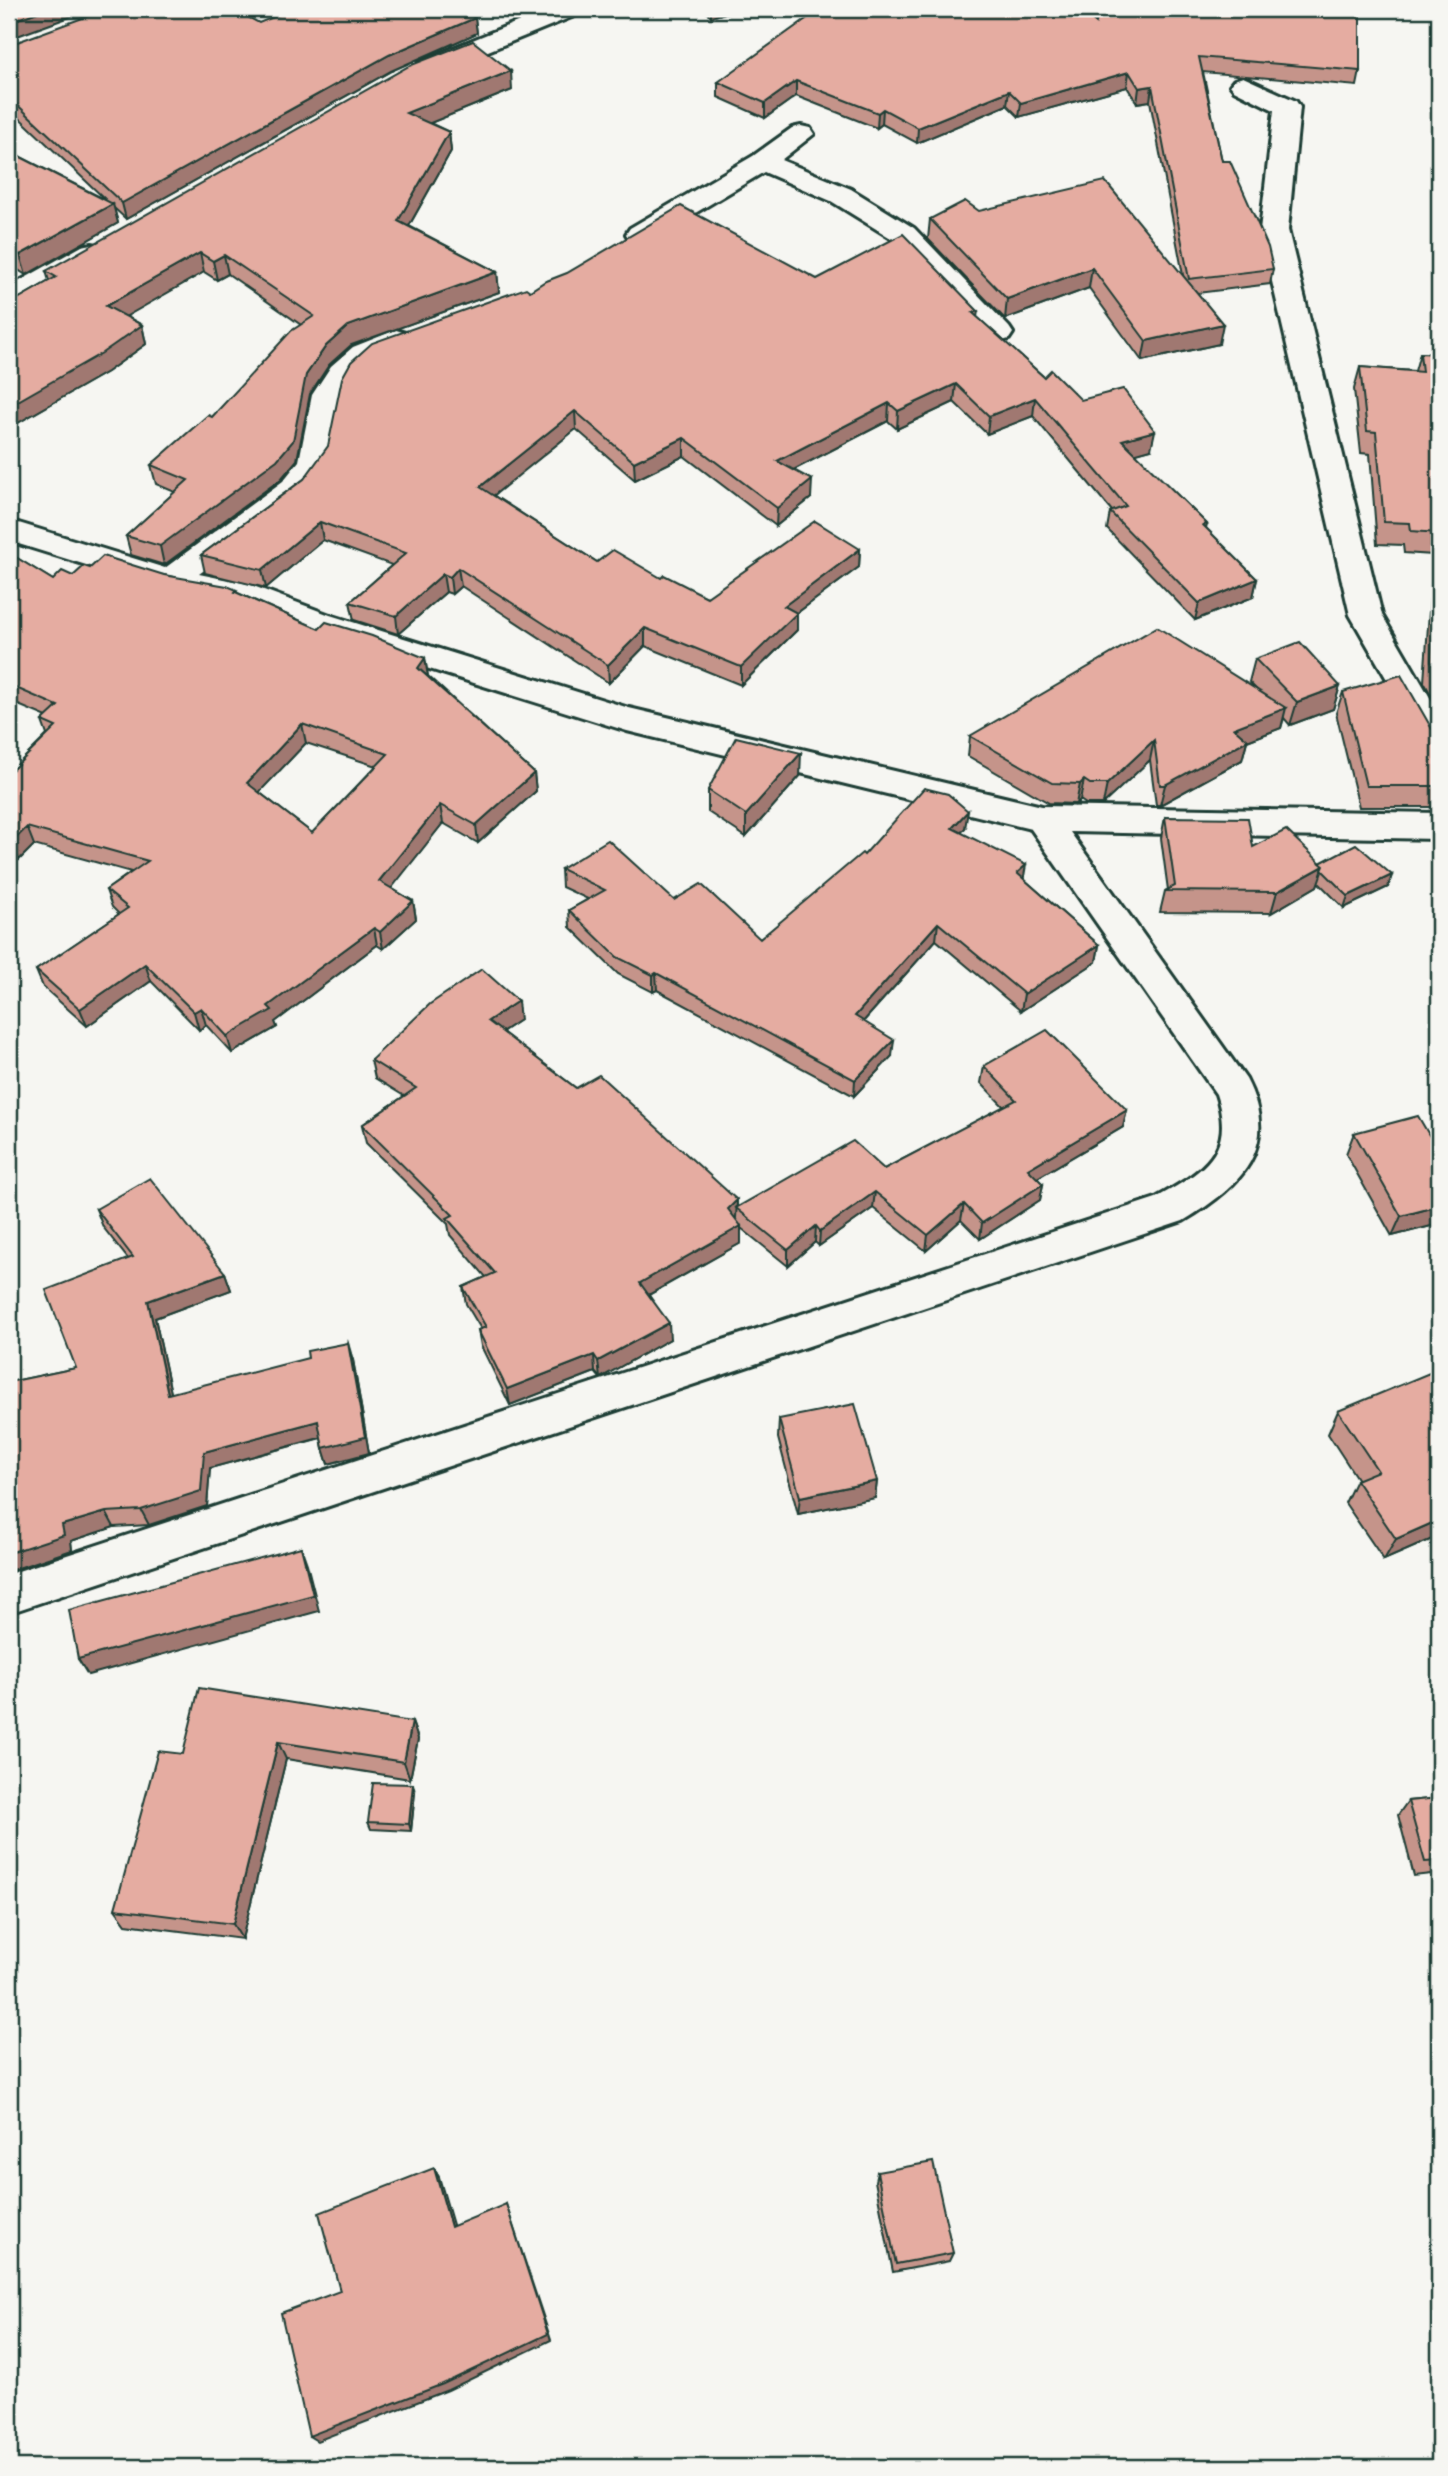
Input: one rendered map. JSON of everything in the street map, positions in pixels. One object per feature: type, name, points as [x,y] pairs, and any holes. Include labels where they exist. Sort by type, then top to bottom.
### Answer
[{"type":"street","points":[[401,78],[570,9]]},
{"type":"street","points":[[1243,85],[1287,107],[1274,230],[1366,615],[1439,741]]},
{"type":"street","points":[[614,249],[762,162],[802,134]]},
{"type":"street","points":[[762,162],[841,195],[904,234],[999,333]]},
{"type":"street","points":[[9,299],[117,238]]},
{"type":"street","points":[[170,580],[294,488],[314,463],[327,395],[341,372],[363,353],[426,329]]},
{"type":"street","points":[[9,530],[170,580],[237,592],[319,623],[627,719],[1042,819],[1439,826]]},
{"type":"street","points":[[9,1593],[1169,1210],[1215,1183],[1238,1154],[1242,1121],[1233,1089],[1042,819]]},
{"type":"building","points":[[9,9],[46,9],[9,22]]},
{"type":"building","points":[[107,9],[233,9],[259,23],[293,9],[462,9],[475,18],[389,55],[122,203],[9,97],[12,90],[9,88],[9,45]]},
{"type":"building","points":[[820,9],[1080,9],[1096,23],[1099,9],[1360,9],[1360,71],[1199,57],[1222,161],[1230,161],[1268,247],[1273,269],[1189,279],[1152,86],[1139,88],[1129,72],[1021,103],[1009,91],[918,128],[883,109],[878,113],[796,81],[765,103],[718,82]]},
{"type":"building","points":[[473,41],[511,71],[406,113],[449,132],[398,221],[497,272],[348,326],[326,346],[306,375],[293,441],[277,460],[160,546],[126,536],[188,480],[151,465],[208,415],[212,417],[291,331],[314,316],[224,255],[213,261],[200,253],[106,306],[142,325],[102,353],[9,406],[9,304],[56,277],[46,271],[409,66]]},
{"type":"building","points":[[9,151],[113,204],[20,255],[9,248]]},
{"type":"building","points":[[1105,181],[1223,324],[1146,341],[1092,268],[1007,299],[930,219],[965,201],[979,211]]},
{"type":"building","points":[[681,206],[817,279],[903,234],[978,311],[973,313],[1044,377],[1051,370],[1081,400],[1123,389],[1155,431],[1122,440],[1207,524],[1203,525],[1257,579],[1199,603],[1110,512],[1126,506],[1035,398],[989,416],[956,384],[898,411],[889,403],[777,461],[812,480],[777,508],[684,438],[634,462],[575,411],[480,487],[597,562],[613,550],[661,578],[664,575],[707,597],[815,521],[860,549],[784,606],[797,613],[741,667],[645,628],[608,665],[458,568],[450,577],[443,574],[396,616],[350,602],[406,553],[320,522],[262,570],[201,555],[304,479],[328,446],[342,378],[351,362],[372,343],[526,288],[530,291],[567,273]]},
{"type":"building","points":[[1420,353],[1439,354],[1439,533],[1411,531],[1410,523],[1384,522],[1376,432],[1367,431],[1360,367],[1422,372]]},
{"type":"building","points":[[1439,544],[1439,674],[1431,661]]},
{"type":"building","points":[[9,553],[53,580],[62,571],[73,576],[84,566],[90,568],[103,556],[164,575],[227,586],[319,629],[326,622],[372,636],[425,658],[418,668],[534,773],[476,825],[440,805],[379,881],[413,901],[380,932],[374,928],[268,1006],[272,1010],[227,1036],[201,1008],[194,1012],[145,964],[80,1009],[36,970],[128,908],[106,890],[148,861],[27,827],[12,842],[9,841],[9,773],[56,727],[42,721],[58,706],[9,685]],"holes":[[[302,724],[388,754],[312,833],[247,783]]]},
{"type":"building","points":[[1157,627],[1286,708],[1234,728],[1248,740],[1165,785],[1160,785],[1154,740],[1107,784],[1090,784],[1084,780],[1080,784],[1052,783],[970,736]]},
{"type":"building","points":[[1300,642],[1340,686],[1297,702],[1255,659]]},
{"type":"building","points":[[1401,675],[1432,729],[1439,732],[1439,786],[1366,786],[1343,692]]},
{"type":"building","points":[[736,737],[801,753],[746,815],[708,790]]},
{"type":"building","points":[[924,788],[948,794],[968,811],[952,828],[1026,865],[1017,873],[1099,945],[1024,994],[938,923],[855,1016],[894,1040],[855,1080],[656,973],[653,975],[617,957],[569,910],[605,890],[561,869],[608,840],[674,900],[701,884],[760,939],[862,853],[864,855]]},
{"type":"building","points":[[1165,817],[1248,818],[1253,847],[1286,830],[1324,866],[1277,892],[1165,891],[1175,886]]},
{"type":"building","points":[[1356,844],[1392,875],[1348,896],[1322,870],[1324,866],[1320,863]]},
{"type":"building","points":[[482,969],[518,1001],[488,1021],[576,1088],[599,1075],[737,1200],[728,1209],[741,1226],[640,1283],[669,1323],[598,1361],[594,1355],[507,1389],[478,1330],[486,1327],[463,1287],[495,1273],[447,1218],[453,1215],[362,1125],[416,1088],[371,1060],[430,1004]]},
{"type":"building","points":[[1047,1030],[1127,1110],[1028,1169],[1043,1184],[982,1223],[964,1204],[928,1235],[875,1192],[820,1231],[816,1226],[788,1250],[736,1208],[853,1141],[884,1169],[1016,1100],[984,1066]]},
{"type":"building","points":[[1418,1116],[1439,1152],[1439,1206],[1401,1216],[1354,1133]]},
{"type":"building","points":[[150,1178],[225,1273],[148,1301],[168,1394],[308,1358],[307,1351],[348,1343],[365,1437],[323,1448],[318,1421],[204,1452],[201,1491],[141,1510],[106,1512],[62,1525],[64,1535],[9,1553],[9,1382],[76,1368],[46,1290],[133,1257],[96,1209]]},
{"type":"building","points":[[1439,1369],[1439,1520],[1396,1539],[1356,1480],[1378,1471],[1338,1411]]},
{"type":"building","points":[[855,1404],[877,1481],[800,1497],[779,1419]]},
{"type":"building","points":[[301,1547],[313,1595],[78,1659],[69,1610]]},
{"type":"building","points":[[199,1688],[412,1722],[404,1762],[278,1742],[233,1924],[115,1909],[158,1751],[183,1754]]},
{"type":"building","points":[[373,1783],[413,1784],[409,1824],[368,1822]]},
{"type":"building","points":[[1439,1798],[1439,1861],[1425,1862],[1408,1801]]},
{"type":"building","points":[[933,2162],[953,2253],[896,2264],[877,2172]]},
{"type":"building","points":[[434,2168],[451,2227],[506,2204],[548,2334],[443,2384],[309,2436],[281,2313],[340,2291],[319,2213]]}]
